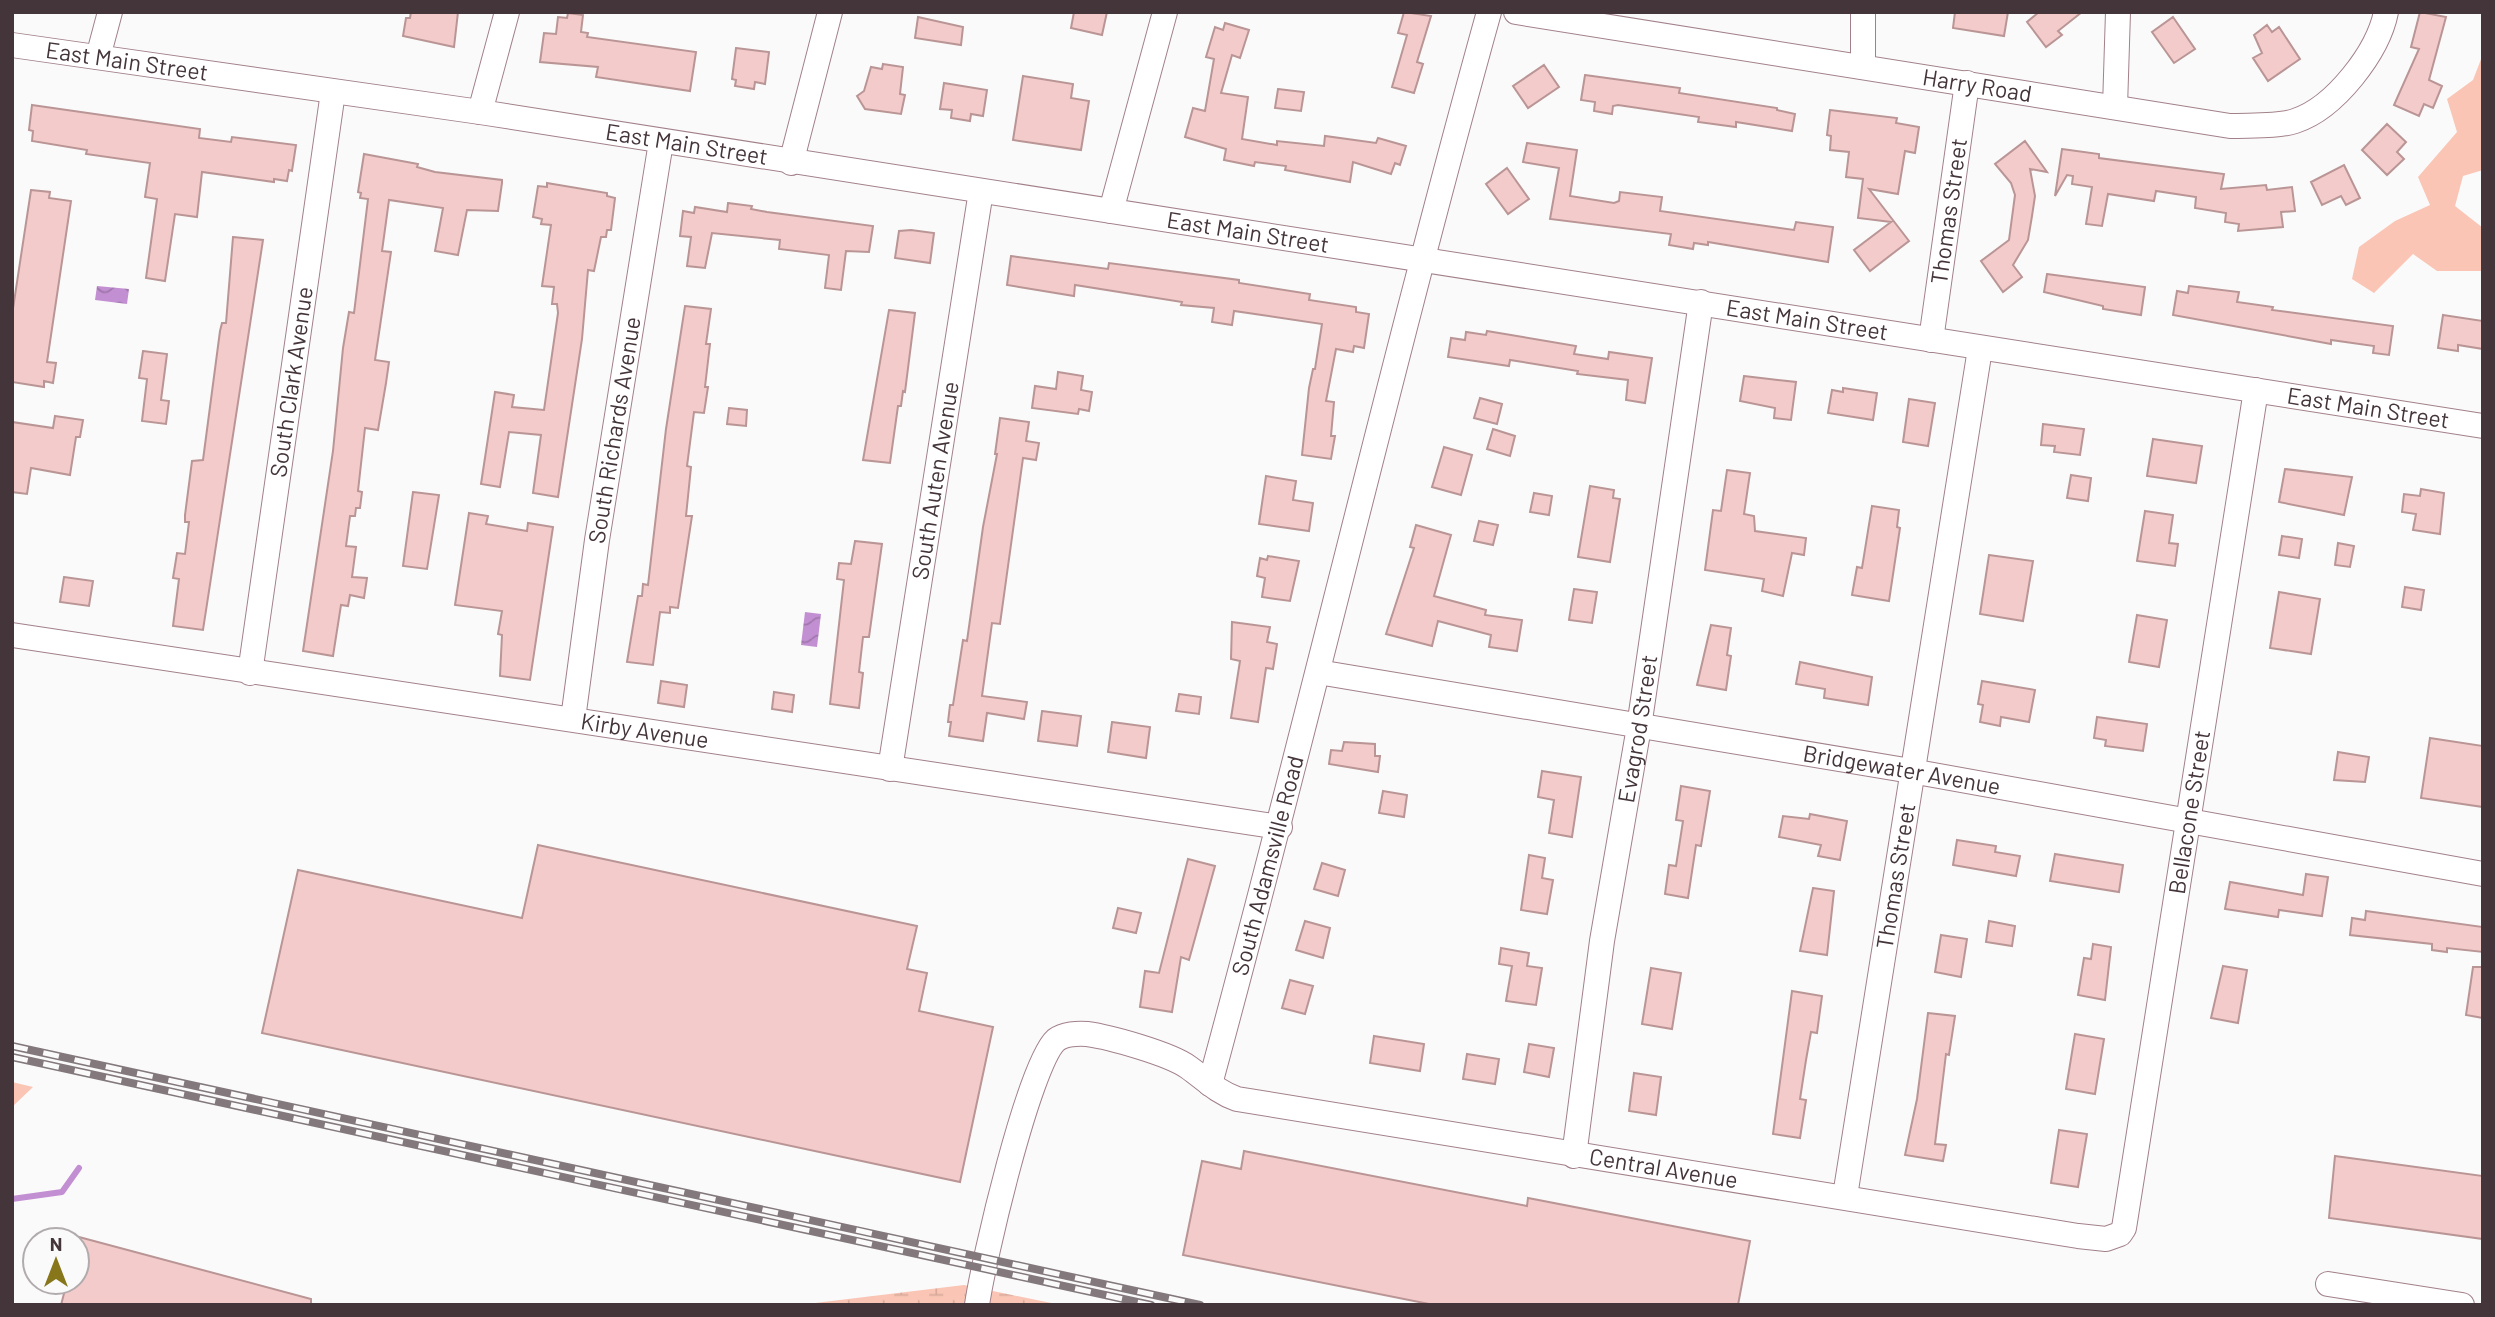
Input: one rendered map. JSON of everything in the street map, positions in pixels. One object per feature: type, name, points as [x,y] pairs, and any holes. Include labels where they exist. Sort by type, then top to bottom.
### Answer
[{"type":"street","points":[[98,57],[110,12]]},
{"type":"street","points":[[480,113],[507,12]]},
{"type":"street","points":[[791,163],[830,12]]},
{"type":"street","points":[[1111,211],[1165,12]]},
{"type":"street","name":"South Adamsville Road","points":[[1210,1084],[1280,827],[1421,258],[1489,12]]},
{"type":"street","name":"Harry Road","points":[[1516,12],[2230,126],[2295,121],[2325,102],[2351,78],[2371,51],[2386,12]]},
{"type":"street","points":[[1863,12],[1863,66]]},
{"type":"street","points":[[2115,107],[2118,12]]},
{"type":"street","name":"East Main Street","points":[[13,48],[98,57],[480,113],[2483,426]]},
{"type":"street","name":"Thomas Street","points":[[1931,340],[1967,83]]},
{"type":"street","name":"South Clark Avenue","points":[[250,673],[333,92]]},
{"type":"street","name":"South Richards Avenue","points":[[573,719],[597,540],[661,142]]},
{"type":"street","name":"South Auten Avenue","points":[[890,769],[981,191]]},
{"type":"street","name":"Evagrod Street","points":[[1574,1156],[1602,941],[1639,727],[1700,302]]},
{"type":"street","name":"Thomas Street","points":[[1845,1196],[1980,349]]},
{"type":"street","name":"Bellacone Street","points":[[2120,1234],[2124,1228],[2256,390]]},
{"type":"street","name":"Kirby Avenue","points":[[12,635],[1280,827]]},
{"type":"street","name":"Bridgewater Avenue","points":[[1318,671],[1911,771],[2483,874]]},
{"type":"street","points":[[977,1305],[983,1262],[1036,1075],[1056,1041],[1069,1034],[1087,1034],[1161,1054],[1188,1066],[1210,1084]]},
{"type":"street","name":"Central Avenue","points":[[1210,1084],[1219,1093],[1237,1099],[1574,1156],[1845,1196],[2078,1236],[2106,1239],[2120,1234]]},
{"type":"street","points":[[2328,1284],[2462,1305]]},
{"type":"green space","points":[[2483,54],[2483,170],[2463,176],[2455,206],[2483,228],[2483,271],[2437,271],[2413,254],[2374,293],[2352,279],[2359,247],[2395,221],[2430,205],[2418,177],[2457,132],[2447,99],[2473,80]]},
{"type":"green space","points":[[12,1082],[33,1087],[12,1107]]},
{"type":"green space","points":[[964,1285],[1061,1305],[796,1305],[815,1303]]},
{"type":"water","points":[[97,286],[129,289],[127,304],[95,300]]},
{"type":"water","points":[[805,612],[821,614],[817,647],[801,645]]},
{"type":"building","points":[[411,12],[458,12],[454,47],[403,36],[406,18],[410,18]]},
{"type":"building","points":[[1074,12],[1107,12],[1102,35],[1071,28]]},
{"type":"building","points":[[1404,12],[1431,16],[1417,62],[1423,64],[1414,93],[1392,87],[1407,35],[1398,33]]},
{"type":"building","points":[[1955,12],[2008,12],[2004,36],[1953,28]]},
{"type":"building","points":[[2039,12],[2082,12],[2058,31],[2062,35],[2046,47],[2027,22]]},
{"type":"building","points":[[2420,12],[2446,17],[2429,80],[2442,86],[2433,108],[2424,104],[2419,116],[2394,105],[2419,49],[2411,47]]},
{"type":"building","points":[[568,13],[583,15],[581,32],[588,33],[587,37],[696,52],[690,91],[596,77],[598,67],[540,62],[544,33],[556,34],[558,17],[567,18]]},
{"type":"building","points":[[918,17],[963,27],[961,45],[915,38]]},
{"type":"building","points":[[2173,17],[2195,49],[2174,63],[2152,32]]},
{"type":"building","points":[[1225,23],[1249,30],[1240,58],[1232,55],[1221,93],[1248,97],[1242,139],[1277,145],[1277,141],[1324,146],[1325,136],[1376,143],[1378,138],[1406,146],[1400,165],[1395,163],[1391,174],[1353,162],[1350,182],[1285,170],[1286,166],[1255,162],[1254,166],[1224,160],[1226,149],[1185,137],[1193,108],[1205,111],[1214,59],[1206,57],[1215,27],[1223,30]]},
{"type":"building","points":[[2267,25],[2272,32],[2279,27],[2300,59],[2268,81],[2253,58],[2262,53],[2254,35]]},
{"type":"building","points":[[736,48],[769,52],[765,84],[755,82],[754,89],[735,86],[736,80],[732,79]]},
{"type":"building","points":[[883,64],[903,67],[900,94],[905,95],[901,114],[865,109],[857,96],[864,91],[871,67],[882,69]]},
{"type":"building","points":[[1544,65],[1559,87],[1528,108],[1513,86]]},
{"type":"building","points":[[1585,75],[1680,88],[1679,93],[1777,108],[1795,114],[1792,131],[1736,122],[1736,127],[1698,122],[1699,117],[1618,105],[1613,106],[1612,114],[1594,111],[1595,102],[1581,100]]},
{"type":"building","points":[[1023,76],[1073,84],[1071,98],[1089,101],[1081,150],[1013,140]]},
{"type":"building","points":[[944,83],[987,90],[983,116],[971,114],[970,121],[951,118],[952,110],[940,109]]},
{"type":"building","points":[[1278,89],[1304,92],[1301,111],[1275,108]]},
{"type":"building","points":[[32,105],[200,129],[199,138],[231,142],[232,137],[296,145],[292,171],[289,170],[287,181],[274,179],[274,182],[202,172],[197,217],[175,214],[165,281],[146,278],[157,199],[145,197],[150,163],[86,154],[87,150],[32,141],[33,131],[29,130]]},
{"type":"building","points":[[1830,110],[1897,118],[1896,123],[1919,127],[1915,153],[1905,151],[1898,194],[1869,189],[1909,241],[1870,271],[1854,250],[1891,222],[1858,218],[1863,179],[1846,177],[1849,152],[1830,150],[1831,136],[1827,135]]},
{"type":"building","points":[[2387,124],[2406,142],[2397,152],[2404,159],[2387,175],[2362,150]]},
{"type":"building","points":[[2025,141],[2047,172],[2030,169],[2035,196],[2028,240],[2013,265],[2022,277],[2003,292],[1981,261],[2009,240],[2015,195],[2011,183],[1995,164]]},
{"type":"building","points":[[1527,143],[1577,150],[1570,196],[1614,203],[1619,201],[1620,192],[1662,197],[1660,211],[1794,230],[1796,222],[1833,227],[1828,262],[1708,242],[1708,245],[1694,243],[1693,249],[1669,245],[1671,234],[1550,219],[1559,168],[1523,162]]},
{"type":"building","points":[[2062,149],[2099,154],[2099,158],[2224,174],[2221,189],[2266,185],[2267,190],[2292,187],[2295,211],[2281,212],[2283,227],[2238,231],[2239,224],[2225,222],[2226,213],[2195,208],[2196,197],[2156,191],[2154,201],[2108,194],[2102,226],[2086,224],[2092,187],[2072,184],[2073,176],[2067,175],[2055,196]]},
{"type":"building","points":[[364,154],[418,164],[417,167],[435,172],[502,180],[502,183],[498,211],[467,210],[458,255],[435,251],[443,208],[389,200],[382,251],[391,252],[375,360],[389,362],[378,430],[365,428],[358,491],[362,492],[360,508],[356,508],[355,516],[350,516],[346,546],[356,547],[352,577],[367,578],[364,598],[350,595],[348,606],[341,605],[333,656],[303,651],[333,451],[343,348],[349,312],[354,313],[368,199],[360,198],[361,193],[358,192]]},
{"type":"building","points":[[2344,165],[2360,198],[2346,205],[2341,196],[2322,205],[2311,182]]},
{"type":"building","points":[[1507,168],[1529,199],[1508,214],[1486,184]]},
{"type":"building","points":[[547,183],[607,193],[607,196],[615,198],[611,230],[607,230],[606,237],[601,237],[594,271],[588,270],[582,339],[558,497],[533,493],[541,435],[509,432],[500,487],[481,484],[495,392],[514,395],[512,407],[544,410],[558,313],[557,304],[552,304],[554,287],[542,286],[551,225],[541,224],[542,219],[533,217],[538,186],[547,187]]},
{"type":"building","points":[[31,190],[50,192],[49,198],[71,201],[47,362],[56,363],[53,383],[44,381],[44,387],[12,382],[12,315]]},
{"type":"building","points":[[728,203],[752,206],[751,209],[767,212],[873,226],[869,252],[846,251],[841,290],[825,288],[829,255],[779,249],[780,240],[712,233],[705,268],[687,266],[691,237],[680,236],[683,211],[694,213],[695,207],[727,212]]},
{"type":"building","points":[[899,231],[934,233],[930,263],[895,258]]},
{"type":"building","points":[[233,237],[263,240],[203,630],[173,626],[179,579],[173,578],[177,553],[185,554],[189,522],[185,522],[185,515],[192,461],[203,460],[220,331],[222,323],[226,323]]},
{"type":"building","points":[[1011,256],[1108,269],[1109,263],[1239,280],[1239,283],[1310,294],[1309,300],[1356,307],[1356,312],[1369,314],[1364,348],[1354,346],[1353,352],[1336,349],[1326,401],[1334,402],[1331,436],[1335,436],[1331,459],[1302,455],[1309,388],[1322,324],[1234,311],[1232,325],[1212,322],[1214,308],[1181,305],[1182,302],[1075,285],[1074,296],[1007,285]]},
{"type":"building","points":[[2047,274],[2145,287],[2141,315],[2103,309],[2103,306],[2044,292]]},
{"type":"building","points":[[2189,286],[2239,292],[2237,302],[2273,307],[2272,310],[2393,326],[2389,355],[2373,353],[2374,346],[2331,340],[2331,344],[2173,315],[2177,291],[2188,293]]},
{"type":"building","points":[[685,306],[711,309],[706,344],[710,344],[705,387],[708,387],[704,413],[694,412],[687,466],[691,467],[686,516],[692,516],[678,608],[670,607],[670,613],[660,612],[653,665],[627,662],[638,596],[642,596],[643,584],[648,585],[666,429]]},
{"type":"building","points":[[889,310],[915,313],[905,392],[903,391],[901,406],[898,406],[890,463],[863,460]]},
{"type":"building","points":[[2443,315],[2483,321],[2483,349],[2458,345],[2458,351],[2438,348]]},
{"type":"building","points":[[1487,331],[1576,346],[1574,354],[1608,359],[1609,352],[1652,358],[1645,403],[1626,400],[1628,380],[1577,374],[1578,371],[1510,360],[1509,366],[1448,357],[1451,338],[1465,340],[1466,332],[1486,335]]},
{"type":"building","points":[[143,351],[167,354],[161,400],[169,401],[166,424],[142,421],[147,379],[139,378]]},
{"type":"building","points":[[1058,372],[1083,376],[1081,390],[1092,392],[1089,411],[1079,409],[1078,414],[1032,408],[1035,386],[1056,389]]},
{"type":"building","points":[[1744,376],[1796,382],[1791,420],[1774,418],[1775,408],[1740,401]]},
{"type":"building","points":[[1843,388],[1877,393],[1873,420],[1828,413],[1832,390],[1843,392]]},
{"type":"building","points":[[1480,398],[1502,404],[1497,424],[1474,418]]},
{"type":"building","points":[[1909,399],[1935,403],[1928,446],[1903,442]]},
{"type":"building","points":[[729,408],[747,410],[746,426],[727,424]]},
{"type":"building","points":[[55,416],[83,420],[80,437],[76,437],[70,475],[31,468],[27,494],[12,492],[12,422],[53,428]]},
{"type":"building","points":[[1000,418],[1029,422],[1026,441],[1039,443],[1036,460],[1023,458],[1000,624],[992,623],[982,696],[1027,702],[1024,719],[987,713],[983,741],[949,736],[951,722],[948,722],[963,640],[967,641],[983,527],[997,454]]},
{"type":"building","points":[[2043,424],[2084,429],[2080,455],[2054,452],[2055,446],[2041,445]]},
{"type":"building","points":[[1493,429],[1515,436],[1510,456],[1487,449]]},
{"type":"building","points":[[2153,439],[2202,446],[2196,483],[2147,476]]},
{"type":"building","points":[[1444,447],[1472,455],[1461,495],[1432,487]]},
{"type":"building","points":[[2285,469],[2352,477],[2344,515],[2279,502]]},
{"type":"building","points":[[1727,470],[1750,473],[1744,514],[1754,516],[1755,531],[1806,538],[1804,555],[1792,553],[1783,596],[1762,591],[1764,579],[1705,570],[1713,510],[1721,511]]},
{"type":"building","points":[[2071,475],[2091,478],[2088,501],[2067,498]]},
{"type":"building","points":[[1266,476],[1296,481],[1293,500],[1313,503],[1309,531],[1259,524]]},
{"type":"building","points":[[1590,486],[1614,490],[1613,498],[1620,499],[1610,562],[1578,557]]},
{"type":"building","points":[[2421,489],[2444,493],[2440,534],[2413,530],[2416,514],[2402,512],[2404,494],[2420,496]]},
{"type":"building","points":[[413,492],[439,495],[427,569],[403,566]]},
{"type":"building","points":[[1534,493],[1552,496],[1549,515],[1530,512]]},
{"type":"building","points":[[1872,506],[1899,510],[1897,527],[1900,528],[1889,601],[1852,595],[1857,567],[1862,568]]},
{"type":"building","points":[[2145,511],[2173,515],[2169,543],[2178,544],[2175,566],[2137,561]]},
{"type":"building","points":[[469,513],[488,516],[486,524],[527,531],[528,523],[553,527],[530,680],[500,676],[502,635],[498,634],[502,611],[455,605]]},
{"type":"building","points":[[1479,521],[1498,525],[1493,545],[1474,541]]},
{"type":"building","points":[[1416,525],[1451,535],[1434,596],[1486,610],[1485,615],[1522,620],[1517,651],[1489,647],[1491,635],[1438,621],[1432,646],[1386,634],[1414,548],[1410,547]]},
{"type":"building","points":[[2282,536],[2302,539],[2299,558],[2279,555]]},
{"type":"building","points":[[855,541],[882,544],[869,637],[863,637],[859,708],[830,704],[844,580],[837,579],[839,563],[851,564]]},
{"type":"building","points":[[2338,543],[2354,546],[2350,567],[2335,565]]},
{"type":"building","points":[[1989,555],[2033,561],[2023,621],[1980,614]]},
{"type":"building","points":[[1268,556],[1299,561],[1290,601],[1262,597],[1265,578],[1257,576],[1260,558],[1267,560]]},
{"type":"building","points":[[64,577],[93,581],[89,606],[60,602]]},
{"type":"building","points":[[2405,587],[2424,590],[2421,610],[2402,607]]},
{"type":"building","points":[[1574,589],[1597,592],[1592,623],[1569,620]]},
{"type":"building","points":[[2279,592],[2320,599],[2311,654],[2270,648]]},
{"type":"building","points":[[2137,615],[2167,620],[2159,667],[2129,662]]},
{"type":"building","points":[[1232,622],[1270,627],[1267,642],[1277,644],[1273,669],[1266,668],[1258,722],[1231,718],[1240,661],[1231,659]]},
{"type":"building","points":[[1711,625],[1731,628],[1727,655],[1731,656],[1726,690],[1697,685]]},
{"type":"building","points":[[1800,662],[1872,677],[1868,705],[1824,698],[1825,689],[1796,684]]},
{"type":"building","points":[[661,681],[687,685],[684,707],[658,703]]},
{"type":"building","points":[[1982,681],[2035,690],[2029,722],[2001,717],[2000,726],[1980,722],[1983,705],[1978,704]]},
{"type":"building","points":[[774,692],[794,695],[792,712],[772,709]]},
{"type":"building","points":[[1179,694],[1201,697],[1199,714],[1176,711]]},
{"type":"building","points":[[1042,711],[1081,716],[1077,746],[1038,741]]},
{"type":"building","points":[[2097,717],[2147,724],[2143,751],[2105,746],[2106,740],[2094,738]]},
{"type":"building","points":[[1112,722],[1150,727],[1146,758],[1108,752]]},
{"type":"building","points":[[2430,738],[2483,746],[2483,807],[2421,798]]},
{"type":"building","points":[[1344,742],[1375,744],[1375,756],[1380,756],[1378,772],[1329,764],[1331,750],[1342,751]]},
{"type":"building","points":[[2338,752],[2369,757],[2365,782],[2334,780]]},
{"type":"building","points":[[1542,771],[1581,777],[1572,837],[1549,833],[1554,800],[1538,797]]},
{"type":"building","points":[[1681,786],[1710,791],[1701,846],[1696,845],[1688,898],[1665,894],[1669,865],[1676,866],[1683,821],[1676,820]]},
{"type":"building","points":[[1383,791],[1407,795],[1404,817],[1379,813]]},
{"type":"building","points":[[1810,814],[1847,821],[1840,860],[1818,856],[1821,845],[1779,837],[1783,816],[1809,819]]},
{"type":"building","points":[[1957,840],[1996,846],[1995,852],[2020,856],[2016,876],[1953,865]]},
{"type":"building","points":[[538,845],[917,926],[907,969],[927,973],[919,1011],[993,1027],[960,1182],[262,1033],[298,870],[522,918]]},
{"type":"building","points":[[2055,854],[2123,865],[2119,892],[2050,881]]},
{"type":"building","points":[[1529,855],[1545,858],[1542,878],[1553,880],[1547,914],[1521,910]]},
{"type":"building","points":[[1188,859],[1215,866],[1189,960],[1181,957],[1172,1012],[1140,1007],[1145,971],[1159,973]]},
{"type":"building","points":[[1322,863],[1345,870],[1338,896],[1314,889]]},
{"type":"building","points":[[2306,874],[2328,877],[2322,916],[2279,910],[2278,917],[2225,909],[2230,882],[2303,895]]},
{"type":"building","points":[[1813,888],[1834,891],[1827,955],[1800,951]]},
{"type":"building","points":[[1118,908],[1141,913],[1136,933],[1113,928]]},
{"type":"building","points":[[2366,911],[2483,927],[2483,952],[2447,948],[2447,952],[2432,950],[2432,944],[2350,935],[2352,918],[2365,920]]},
{"type":"building","points":[[1305,921],[1330,928],[1323,958],[1296,950]]},
{"type":"building","points":[[1989,921],[2015,926],[2012,946],[1986,942]]},
{"type":"building","points":[[1941,935],[1967,939],[1961,977],[1935,972]]},
{"type":"building","points":[[2093,944],[2111,947],[2105,1000],[2078,995],[2084,958],[2091,959]]},
{"type":"building","points":[[1501,948],[1529,953],[1527,966],[1542,968],[1536,1005],[1506,1001],[1512,966],[1499,964]]},
{"type":"building","points":[[2223,966],[2247,970],[2238,1023],[2211,1018]]},
{"type":"building","points":[[2473,967],[2483,967],[2483,1018],[2466,1015]]},
{"type":"building","points":[[1651,968],[1681,973],[1672,1029],[1642,1024]]},
{"type":"building","points":[[1290,980],[1313,986],[1305,1014],[1282,1008]]},
{"type":"building","points":[[1792,991],[1822,996],[1817,1033],[1811,1032],[1806,1060],[1800,1099],[1806,1100],[1800,1138],[1773,1134]]},
{"type":"building","points":[[1928,1013],[1955,1016],[1949,1055],[1946,1054],[1935,1144],[1946,1145],[1943,1161],[1905,1155],[1917,1099]]},
{"type":"building","points":[[2075,1034],[2104,1039],[2095,1094],[2066,1089]]},
{"type":"building","points":[[1374,1036],[1424,1044],[1420,1071],[1370,1063]]},
{"type":"building","points":[[1529,1044],[1554,1048],[1549,1077],[1524,1072]]},
{"type":"building","points":[[1467,1054],[1499,1059],[1495,1084],[1463,1079]]},
{"type":"building","points":[[1634,1073],[1661,1077],[1656,1115],[1629,1111]]},
{"type":"building","points":[[2059,1130],[2087,1134],[2078,1187],[2051,1183]]},
{"type":"building","points":[[1244,1151],[1527,1206],[1528,1198],[1750,1241],[1738,1305],[1434,1305],[1183,1255],[1202,1161],[1241,1169]]},
{"type":"building","points":[[2335,1156],[2483,1176],[2483,1239],[2329,1218]]},
{"type":"building","points":[[91,1240],[311,1299],[311,1305],[61,1305],[63,1296],[91,1296]]},
{"type":"waterway","points":[[12,1199],[62,1192],[79,1168]]},
{"type":"railway","points":[[12,1046],[1200,1305]]},
{"type":"railway","points":[[12,1057],[1151,1305]]}]
